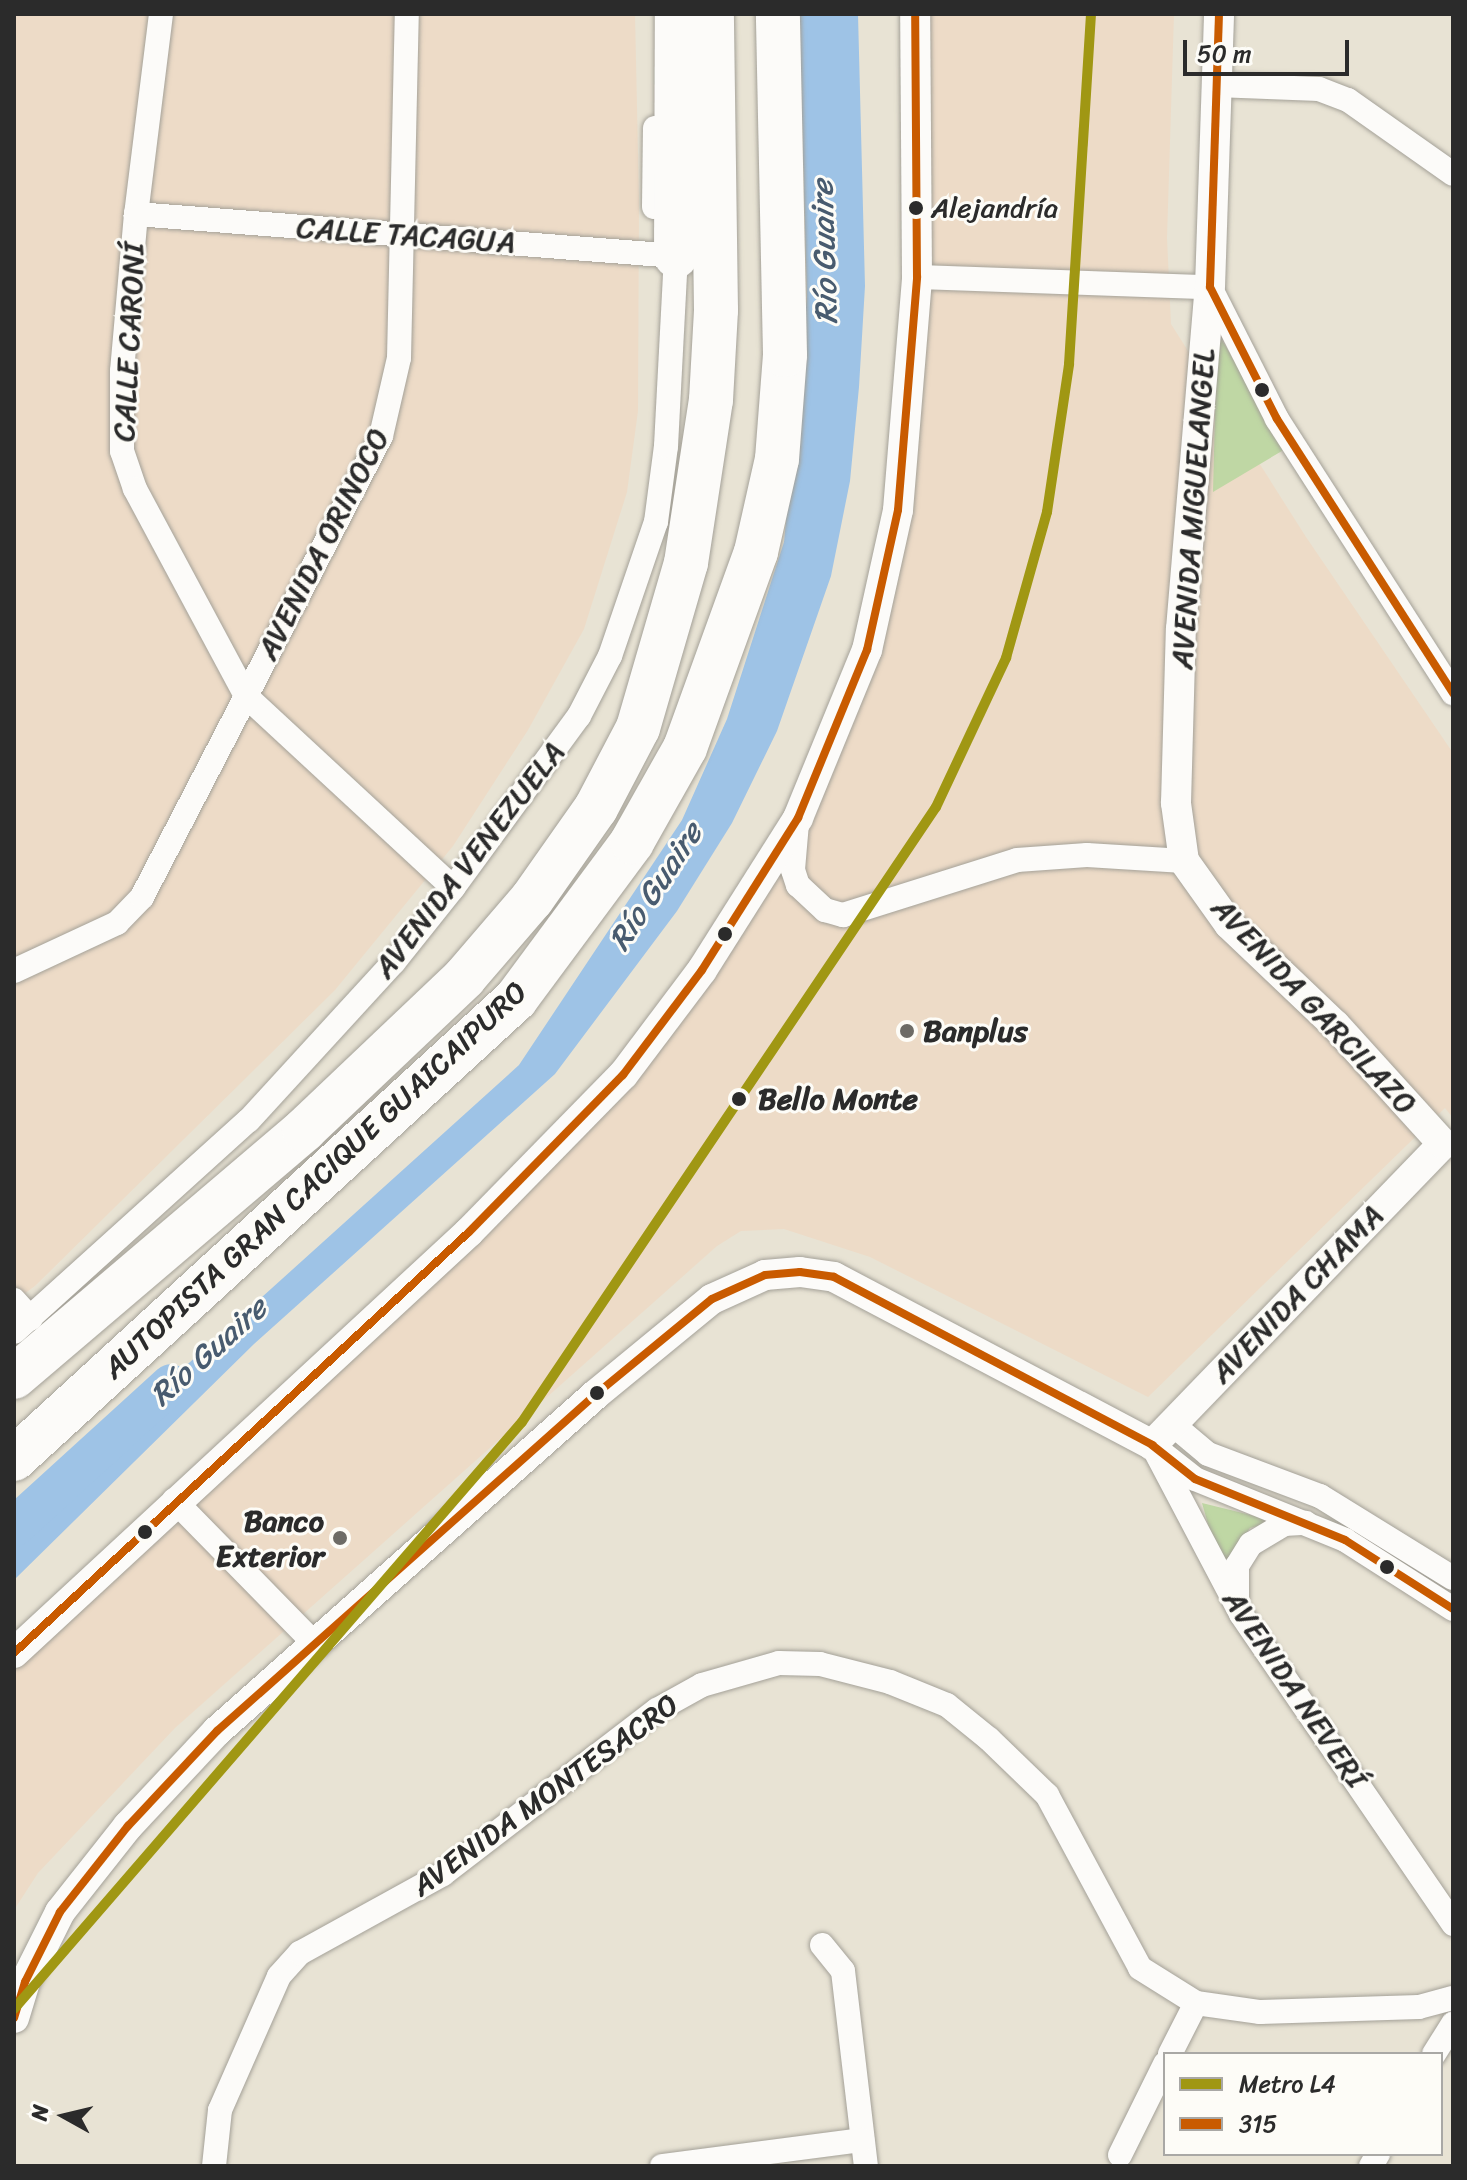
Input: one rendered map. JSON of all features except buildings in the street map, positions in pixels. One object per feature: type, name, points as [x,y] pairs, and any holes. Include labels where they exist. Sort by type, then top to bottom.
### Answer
[{"type":"highway","points":[[676,256],[677,14]]},
{"type":"highway","name":"AUTOPISTA GRAN CACIQUE GUAICAIPURO","points":[[14,1377],[304,1130],[464,978],[532,899],[596,808],[638,728],[686,563],[701,482],[716,310],[712,14]]},
{"type":"highway","points":[[596,808],[639,762],[661,717],[718,557],[732,481],[741,351],[739,14]]},
{"type":"highway","name":"AUTOPISTA GRAN CACIQUE GUAICAIPURO","points":[[14,1459],[516,999],[632,842],[685,748],[756,552],[777,459],[785,355],[778,14]]},
{"type":"street","name":"CALLE CARONÍ","points":[[161,14],[136,214],[122,371],[122,451],[135,489],[246,696],[453,888]]},
{"type":"street","name":"AVENIDA ORINOCO","points":[[14,971],[117,923],[142,897],[381,436],[399,358],[407,14]]},
{"type":"street","points":[[654,207],[656,14]]},
{"type":"street","points":[[14,1653],[174,1500],[469,1232],[623,1075],[702,970],[798,818],[867,650],[891,555],[917,277],[915,14]]},
{"type":"street","name":"AVENIDA MIGUELANGEL","points":[[1184,861],[1176,803],[1181,629],[1210,287],[1219,14]]},
{"type":"street","points":[[1216,85],[1319,89],[1348,100],[1453,174]]},
{"type":"street","name":"CALLE TACAGUA","points":[[136,214],[676,256]]},
{"type":"street","name":"AVENIDA VENEZUELA","points":[[22,1326],[249,1120],[394,962],[453,888],[579,716],[637,590],[656,522],[666,446],[676,256]]},
{"type":"street","points":[[917,277],[1210,287],[1277,419],[1453,693]]},
{"type":"street","points":[[798,818],[793,870],[798,885],[825,910],[843,915],[1017,860],[1087,855],[1184,861]]},
{"type":"street","name":"AVENIDA GARCILAZO","points":[[1184,861],[1229,924],[1335,1025],[1448,1150]]},
{"type":"street","name":"AVENIDA CHAMA","points":[[1162,1434],[1448,1150]]},
{"type":"street","points":[[14,2018],[25,1982],[60,1912],[128,1826],[217,1731],[665,1337],[712,1299],[765,1275],[800,1272],[834,1277],[1162,1434],[1320,1496],[1453,1578]]},
{"type":"street","points":[[14,1300],[22,1326]]},
{"type":"street","points":[[1162,1434],[1195,1479],[1313,1523],[1453,1609]]},
{"type":"street","name":"AVENIDA NEVERÍ","points":[[1162,1434],[1241,1614],[1453,1924]]},
{"type":"street","points":[[174,1500],[315,1644]]},
{"type":"street","points":[[1241,1614],[1233,1586],[1237,1566],[1251,1544],[1284,1524],[1313,1523]]},
{"type":"street","name":"AVENIDA MONTESACRO","points":[[214,2166],[220,2110],[279,1976],[300,1953],[443,1874],[657,1710],[702,1685],[779,1663],[820,1664],[890,1682],[947,1705],[989,1739],[1047,1795],[1140,1968],[1196,2003],[1260,2012],[1419,2007],[1453,1998]]},
{"type":"street","points":[[822,1945],[843,1971],[866,2166]]},
{"type":"street","points":[[1171,2052],[1196,2003]]},
{"type":"street","points":[[1435,2052],[1453,2023]]},
{"type":"street","points":[[1120,2155],[1163,2068]]},
{"type":"street","points":[[662,2166],[862,2140]]},
{"type":"shaded area","points":[[14,14],[635,14],[639,200],[638,411],[627,492],[584,629],[528,730],[453,846],[335,990],[35,1286],[14,1301]]},
{"type":"shaded area","points":[[914,14],[1174,14],[1167,238],[1171,324],[1306,537],[1453,753],[1453,1118],[1445,1108],[1148,1397],[870,1257],[784,1229],[741,1231],[717,1246],[175,1728],[38,1873],[14,1910],[14,1656],[600,1110],[832,758],[903,477]]},
{"type":"green space","points":[[1217,332],[1287,448],[1213,492]]},
{"type":"green space","points":[[1202,1503],[1275,1521],[1250,1528],[1221,1570]]},
{"type":"water","name":"Río Guaire","points":[[799,14],[858,14],[865,286],[859,387],[850,481],[831,576],[777,731],[732,823],[677,911],[555,1074],[254,1344],[14,1580],[14,1521],[519,1065],[682,820],[727,719],[784,542],[807,297]]},
{"type":"waterway","name":"Río Guaire","points":[[14,1527],[171,1384]]},
{"type":"metro line","name":"L4","points":[[14,2009],[522,1422],[936,807],[1006,658],[1047,512],[1069,364],[1091,14]]},
{"type":"transit line","name":"315","points":[[14,1653],[469,1232],[623,1075],[702,970],[798,818],[867,650],[898,510],[917,277],[915,14]]},
{"type":"transit line","name":"315","points":[[1219,14],[1210,287],[1277,419],[1453,693]]},
{"type":"transit line","name":"315","points":[[14,2018],[25,1982],[60,1912],[128,1826],[217,1731],[595,1395],[712,1299],[765,1275],[800,1272],[834,1277],[1152,1445],[1195,1479],[1345,1540],[1453,1609]]},
{"type":"place","name":"Alejandría","points":[[916,208]]},
{"type":"place","name":"Banplus","points":[[907,1031]]},
{"type":"place","name":"Bello Monte","points":[[739,1099]]},
{"type":"place","name":"Banco Exterior","points":[[340,1538]]}]
